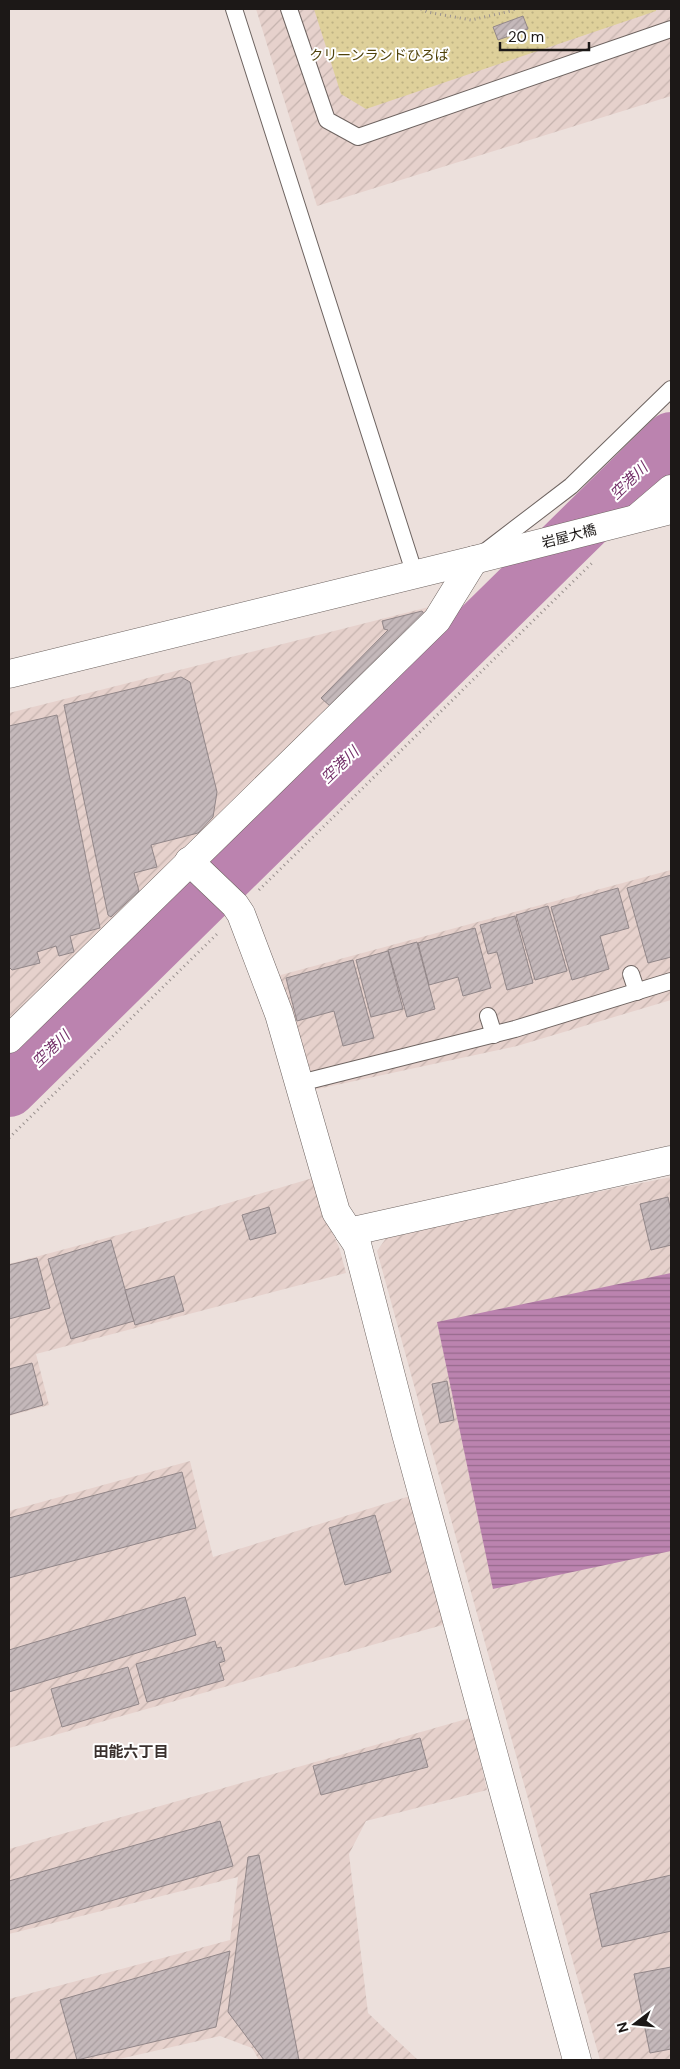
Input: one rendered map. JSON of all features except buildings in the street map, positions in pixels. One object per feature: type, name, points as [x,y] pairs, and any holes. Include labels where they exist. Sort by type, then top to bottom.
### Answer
[{"type":"street","points":[[637,518],[671,489]]},
{"type":"street","name":"岩屋大橋","points":[[9,674],[501,554],[671,510]]},
{"type":"street","points":[[9,1039],[194,865],[436,620],[474,560]]},
{"type":"street","points":[[194,865],[237,908],[279,1014],[336,1212],[357,1244],[406,1434],[577,2060]]},
{"type":"street","points":[[349,1232],[671,1160]]},
{"type":"lane","points":[[234,9],[415,575]]},
{"type":"lane","points":[[289,9],[327,120],[358,137],[671,29]]},
{"type":"lane","points":[[474,560],[571,486],[671,389]]},
{"type":"lane","points":[[631,974],[636,992]]},
{"type":"lane","points":[[300,1084],[494,1035],[671,981]]},
{"type":"lane","points":[[488,1016],[494,1035]]},
{"type":"path","points":[[421,9],[427,12],[471,20],[515,9]]},
{"type":"path","points":[[9,1138],[221,931],[237,908],[594,560]]},
{"type":"shaded area","points":[[256,9],[671,9],[671,96],[317,206]]},
{"type":"shaded area","points":[[429,607],[429,613],[9,1026],[9,713]]},
{"type":"shaded area","points":[[671,870],[671,1000],[517,1046],[313,1090],[277,976]]},
{"type":"shaded area","points":[[316,1177],[346,1273],[36,1354],[49,1405],[9,1416],[9,1264],[148,1227]]},
{"type":"shaded area","points":[[671,1177],[671,2060],[600,2060],[377,1251],[389,1234]]},
{"type":"shaded area","points":[[671,1273],[671,1551],[493,1589],[437,1322]]},
{"type":"shaded area","points":[[190,1461],[213,1557],[410,1496],[446,1624],[9,1748],[9,1511]]},
{"type":"shaded area","points":[[470,1718],[487,1790],[366,1821],[349,1854],[368,2013],[418,2060],[259,2060],[252,2048],[220,2036],[115,2060],[9,2060],[9,1999],[230,1940],[238,1877],[9,1934],[9,1849]]},
{"type":"green space","name":"クリーンランドひろば","points":[[314,9],[656,9],[656,11],[366,109],[341,94]]},
{"type":"waterway","name":"空港川","points":[[9,1090],[671,439]]},
{"type":"district","name":"田能六丁目","points":[[131,1752]]}]
